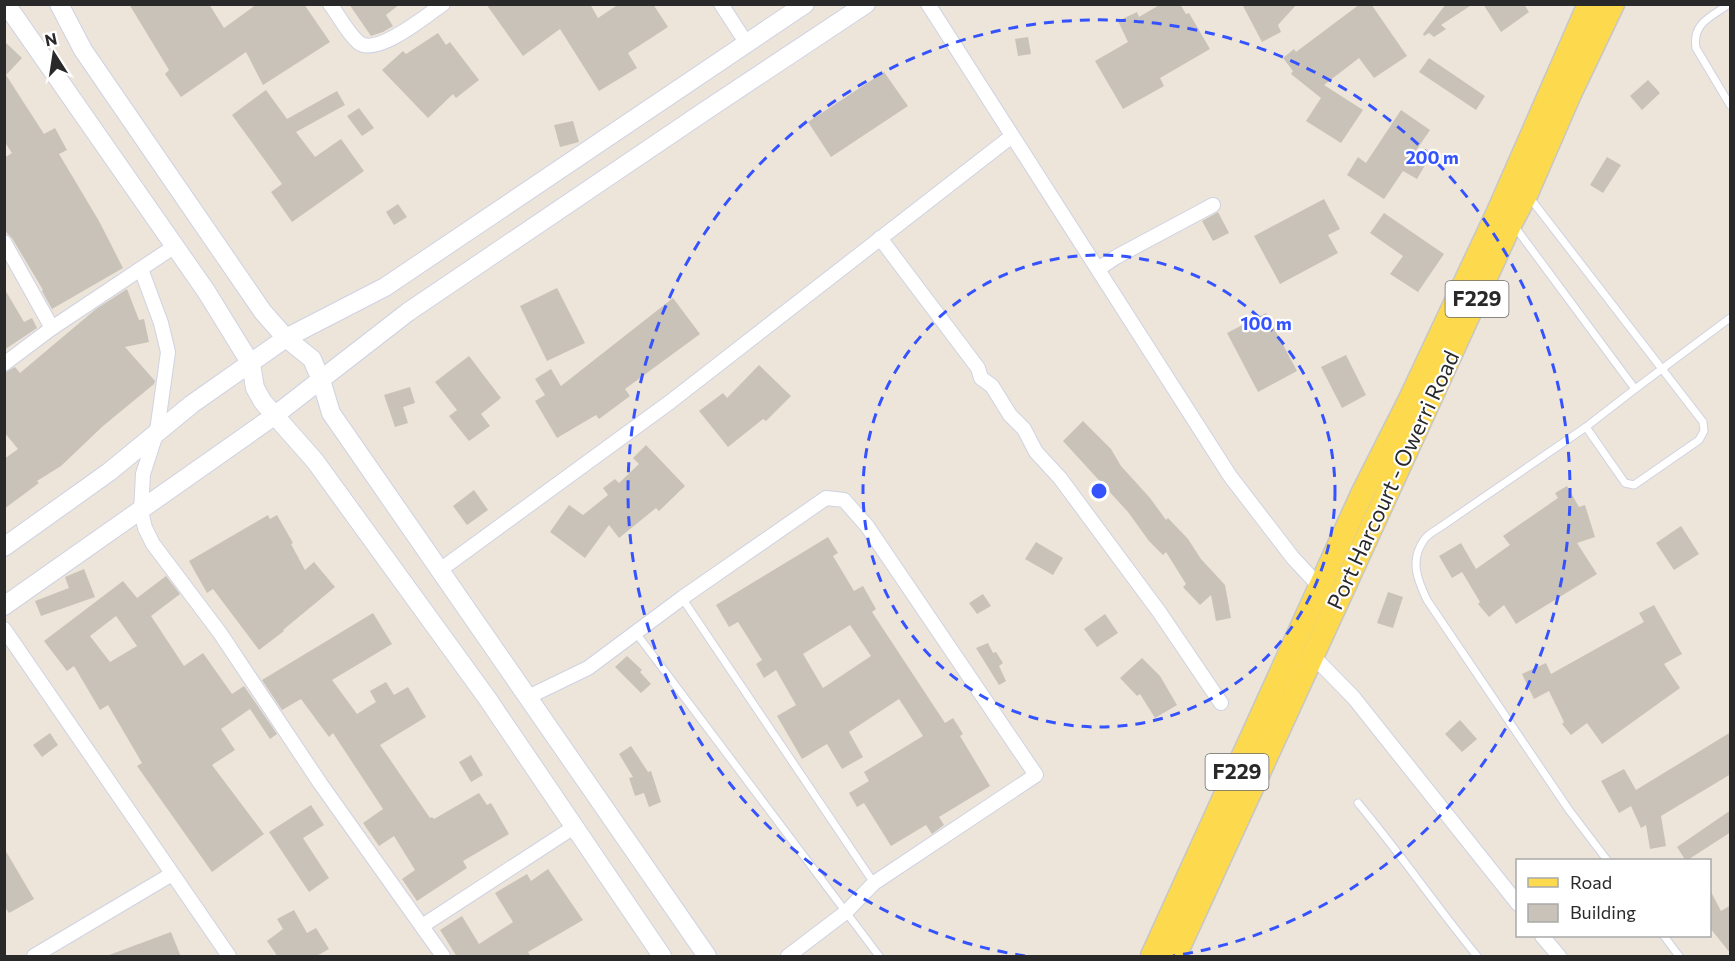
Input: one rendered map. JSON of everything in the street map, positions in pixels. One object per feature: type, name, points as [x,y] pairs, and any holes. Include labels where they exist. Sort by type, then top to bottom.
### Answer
[{"type":"main road","name":"Port Harcourt - Owerri Road","points":[[1152,957],[1322,588],[1362,494],[1409,401],[1497,214],[1589,4]]},
{"type":"main road","name":"Port Harcourt - Owerri Road","points":[[1175,957],[1613,4]]},
{"type":"street","points":[[59,4],[83,50],[263,312],[286,338],[312,359],[331,413],[707,957]]},
{"type":"street","points":[[330,4],[359,44],[371,47],[393,39],[443,4]]},
{"type":"street","points":[[721,4],[747,44]]},
{"type":"street","points":[[4,547],[109,472],[192,404],[286,338],[385,288],[805,4]]},
{"type":"street","points":[[4,606],[274,416],[408,312],[866,4]]},
{"type":"street","points":[[928,4],[1230,476],[1293,558],[1322,588]]},
{"type":"street","points":[[10,6],[206,291],[250,364],[255,388],[274,416],[315,461],[487,698],[662,957]]},
{"type":"street","points":[[440,570],[670,402],[1012,136]]},
{"type":"street","points":[[1098,269],[1213,205]]},
{"type":"street","points":[[880,238],[978,368],[981,378],[992,386],[1010,415],[1024,429],[1036,452],[1060,478],[1160,614],[1221,703]]},
{"type":"street","points":[[4,242],[52,328]]},
{"type":"street","points":[[4,364],[52,328],[175,246]]},
{"type":"street","points":[[141,269],[161,323],[168,352],[157,431],[142,474],[141,511],[145,528],[153,544],[220,633],[320,783],[443,957]]},
{"type":"street","points":[[528,697],[588,668],[682,598],[826,498],[844,500],[867,526],[1036,775],[874,884],[846,912],[788,957]]},
{"type":"street","points":[[4,629],[229,957]]},
{"type":"street","points":[[1312,655],[1354,698],[1516,901]]},
{"type":"street","points":[[422,926],[574,827]]},
{"type":"street","points":[[34,957],[172,874]]},
{"type":"street","points":[[1543,937],[1559,957]]},
{"type":"lane","points":[[1729,4],[1699,26],[1695,38],[1696,48],[1731,105]]},
{"type":"lane","points":[[1527,193],[1703,422],[1704,431],[1699,440],[1634,485],[1625,483],[1586,427]]},
{"type":"lane","points":[[1511,223],[1635,389]]},
{"type":"lane","points":[[1606,859],[1569,810],[1434,609],[1415,575],[1417,556],[1424,540],[1439,528],[1586,427],[1731,318]]},
{"type":"lane","points":[[682,598],[874,884]]},
{"type":"lane","points":[[636,633],[879,957]]},
{"type":"lane","points":[[1358,803],[1396,849],[1477,957]]},
{"type":"lane","points":[[1665,937],[1679,957]]},
{"type":"building","points":[[129,4],[209,4],[224,28],[257,4],[304,4],[330,42],[263,85],[246,52],[181,97],[165,74],[169,70]]},
{"type":"building","points":[[349,4],[400,4],[386,15],[393,26],[371,36]]},
{"type":"building","points":[[486,4],[590,4],[598,18],[619,4],[653,4],[668,27],[628,53],[637,68],[599,91],[560,29],[523,56]]},
{"type":"building","points":[[1161,4],[1180,4],[1186,14],[1189,13],[1210,49],[1160,78],[1164,86],[1123,109],[1095,61],[1128,42],[1118,21],[1137,12],[1139,17]]},
{"type":"building","points":[[1242,4],[1297,4],[1278,25],[1281,32],[1262,42]]},
{"type":"building","points":[[1360,4],[1371,4],[1407,56],[1374,78],[1359,58],[1324,85],[1363,110],[1341,143],[1306,121],[1321,98],[1291,74],[1293,71],[1283,58],[1294,49],[1296,52]]},
{"type":"building","points":[[1446,4],[1473,4],[1441,25],[1446,29],[1434,37],[1429,33],[1424,36],[1423,34]]},
{"type":"building","points":[[1483,4],[1524,4],[1529,12],[1501,32]]},
{"type":"building","points":[[438,33],[446,45],[450,42],[479,80],[456,98],[453,94],[428,118],[382,70],[403,51],[406,54]]},
{"type":"building","points":[[1028,37],[1031,54],[1018,56],[1015,39]]},
{"type":"building","points":[[4,41],[22,58],[6,75],[44,134],[55,128],[67,150],[59,154],[99,221],[123,268],[52,309],[12,238],[4,230],[4,158],[12,153],[4,141]]},
{"type":"building","points":[[1429,58],[1485,96],[1476,110],[1419,72]]},
{"type":"building","points":[[884,72],[908,106],[831,157],[808,122]]},
{"type":"building","points":[[1648,80],[1660,93],[1642,110],[1630,96]]},
{"type":"building","points":[[266,90],[287,119],[337,91],[345,105],[296,132],[315,157],[341,139],[364,171],[292,222],[271,192],[282,184],[232,115]]},
{"type":"building","points":[[359,108],[374,128],[362,136],[347,116]]},
{"type":"building","points":[[1401,110],[1430,130],[1415,152],[1428,160],[1417,179],[1403,171],[1384,199],[1347,175],[1358,157],[1366,163]]},
{"type":"building","points":[[573,121],[579,142],[560,147],[554,125]]},
{"type":"building","points":[[1607,157],[1621,165],[1603,193],[1590,185]]},
{"type":"building","points":[[1324,199],[1340,229],[1328,235],[1338,253],[1280,284],[1254,236]]},
{"type":"building","points":[[398,204],[407,217],[394,225],[386,212]]},
{"type":"building","points":[[1218,212],[1229,233],[1213,241],[1202,221]]},
{"type":"building","points":[[1384,213],[1444,254],[1418,292],[1390,274],[1403,256],[1370,233]]},
{"type":"building","points":[[4,288],[24,322],[32,318],[37,328],[4,350]]},
{"type":"building","points":[[557,288],[585,343],[547,361],[520,306]]},
{"type":"building","points":[[127,289],[139,320],[144,319],[149,342],[125,347],[155,381],[154,384],[103,426],[61,466],[37,481],[39,483],[4,509],[4,459],[18,449],[4,432],[4,373],[15,367],[20,373],[96,309]]},
{"type":"building","points":[[673,298],[700,334],[625,389],[630,396],[599,419],[596,415],[557,438],[535,401],[545,395],[535,379],[551,369],[561,386]]},
{"type":"building","points":[[1266,313],[1297,371],[1258,392],[1227,333]]},
{"type":"building","points":[[1346,355],[1366,395],[1342,408],[1321,367]]},
{"type":"building","points":[[469,356],[501,398],[481,414],[490,426],[469,441],[449,416],[457,410],[435,382]]},
{"type":"building","points":[[759,365],[791,396],[766,421],[763,419],[728,447],[699,411],[723,393],[727,398]]},
{"type":"building","points":[[410,387],[415,403],[403,407],[408,423],[395,427],[384,395]]},
{"type":"building","points":[[1083,421],[1111,449],[1121,466],[1166,520],[1168,518],[1188,539],[1201,559],[1225,585],[1231,618],[1216,621],[1211,595],[1200,605],[1183,587],[1186,584],[1166,552],[1163,555],[1149,541],[1128,512],[1063,441]]},
{"type":"building","points":[[646,445],[685,486],[659,511],[656,508],[619,538],[609,525],[585,558],[550,532],[569,505],[583,515],[608,495],[603,488],[615,479],[619,483],[639,464],[633,458]]},
{"type":"building","points":[[1567,486],[1579,507],[1585,505],[1595,537],[1577,543],[1597,574],[1516,624],[1504,605],[1489,617],[1478,604],[1480,602],[1462,572],[1452,578],[1439,556],[1461,543],[1476,569],[1510,545],[1503,536],[1558,498],[1555,493]]},
{"type":"building","points":[[474,490],[488,510],[467,525],[453,506]]},
{"type":"building","points":[[268,515],[270,519],[277,515],[305,570],[314,562],[335,587],[259,650],[213,589],[207,593],[189,561]]},
{"type":"building","points":[[1681,526],[1699,554],[1674,570],[1656,543]]},
{"type":"building","points":[[828,537],[838,553],[833,556],[854,591],[863,586],[876,609],[872,612],[945,723],[953,718],[963,734],[960,736],[990,786],[939,817],[944,825],[932,834],[926,825],[891,846],[864,803],[857,807],[849,793],[869,781],[864,772],[923,736],[899,699],[849,732],[863,757],[842,769],[827,744],[802,759],[777,716],[796,705],[776,670],[764,678],[756,664],[762,660],[738,622],[729,627],[716,605]],"holes":[[[850,625],[871,656],[823,688],[803,654]]]},
{"type":"building","points":[[1036,542],[1063,558],[1053,575],[1025,559]]},
{"type":"building","points":[[84,569],[95,597],[41,616],[35,601],[69,588],[65,577]]},
{"type":"building","points":[[166,576],[180,594],[151,616],[184,666],[203,653],[232,694],[244,686],[277,734],[270,739],[250,709],[221,729],[235,750],[212,765],[264,834],[212,872],[137,766],[142,763],[108,705],[100,710],[74,666],[67,671],[44,641],[123,581],[137,598]],"holes":[[[116,616],[137,646],[110,662],[90,636]]]},
{"type":"building","points":[[1388,592],[1403,597],[1393,628],[1377,623]]},
{"type":"building","points":[[983,594],[991,606],[977,614],[969,603]]},
{"type":"building","points":[[1654,605],[1682,654],[1664,664],[1680,688],[1602,744],[1587,723],[1571,735],[1562,724],[1564,722],[1549,691],[1534,699],[1522,674],[1546,663],[1551,674],[1644,622],[1639,613]]},
{"type":"building","points":[[373,613],[392,644],[332,680],[357,714],[376,702],[370,691],[386,682],[394,695],[408,687],[426,717],[380,745],[430,818],[434,819],[479,793],[487,805],[491,803],[509,834],[463,861],[467,868],[417,901],[402,879],[415,870],[394,836],[379,846],[363,823],[383,809],[333,733],[329,737],[301,699],[282,710],[262,680]]},
{"type":"building","points":[[1105,614],[1118,633],[1097,647],[1084,629]]},
{"type":"building","points":[[988,643],[993,653],[996,652],[1003,663],[999,666],[1006,681],[999,685],[976,648]]},
{"type":"building","points":[[627,656],[642,670],[640,672],[651,684],[641,693],[615,667]]},
{"type":"building","points":[[1142,658],[1160,676],[1177,705],[1155,718],[1140,694],[1137,696],[1120,678]]},
{"type":"building","points":[[1460,720],[1477,739],[1462,752],[1445,734]]},
{"type":"building","points":[[1731,732],[1731,774],[1661,816],[1666,846],[1650,849],[1646,825],[1641,828],[1631,806],[1619,813],[1601,781],[1624,769],[1636,790]]},
{"type":"building","points":[[50,733],[58,745],[42,757],[33,745]]},
{"type":"building","points":[[631,746],[648,772],[651,771],[661,802],[649,807],[644,793],[635,796],[629,778],[633,777],[619,754]]},
{"type":"building","points":[[471,755],[483,775],[471,782],[459,762]]},
{"type":"building","points":[[311,805],[324,825],[303,838],[329,878],[309,892],[269,832]]},
{"type":"building","points":[[1731,810],[1731,832],[1689,859],[1685,859],[1677,847]]},
{"type":"building","points":[[4,848],[34,899],[9,913],[4,906]]},
{"type":"building","points":[[548,869],[583,920],[528,952],[531,957],[457,957],[440,930],[462,916],[479,944],[513,922],[495,893],[527,874],[531,881]]},
{"type":"building","points":[[1711,892],[1721,911],[1731,905],[1731,954],[1711,929]]},
{"type":"building","points":[[294,910],[307,933],[316,928],[329,949],[315,957],[278,957],[267,941],[283,929],[277,919]]},
{"type":"building","points":[[171,932],[181,957],[109,957],[109,955]]}]
